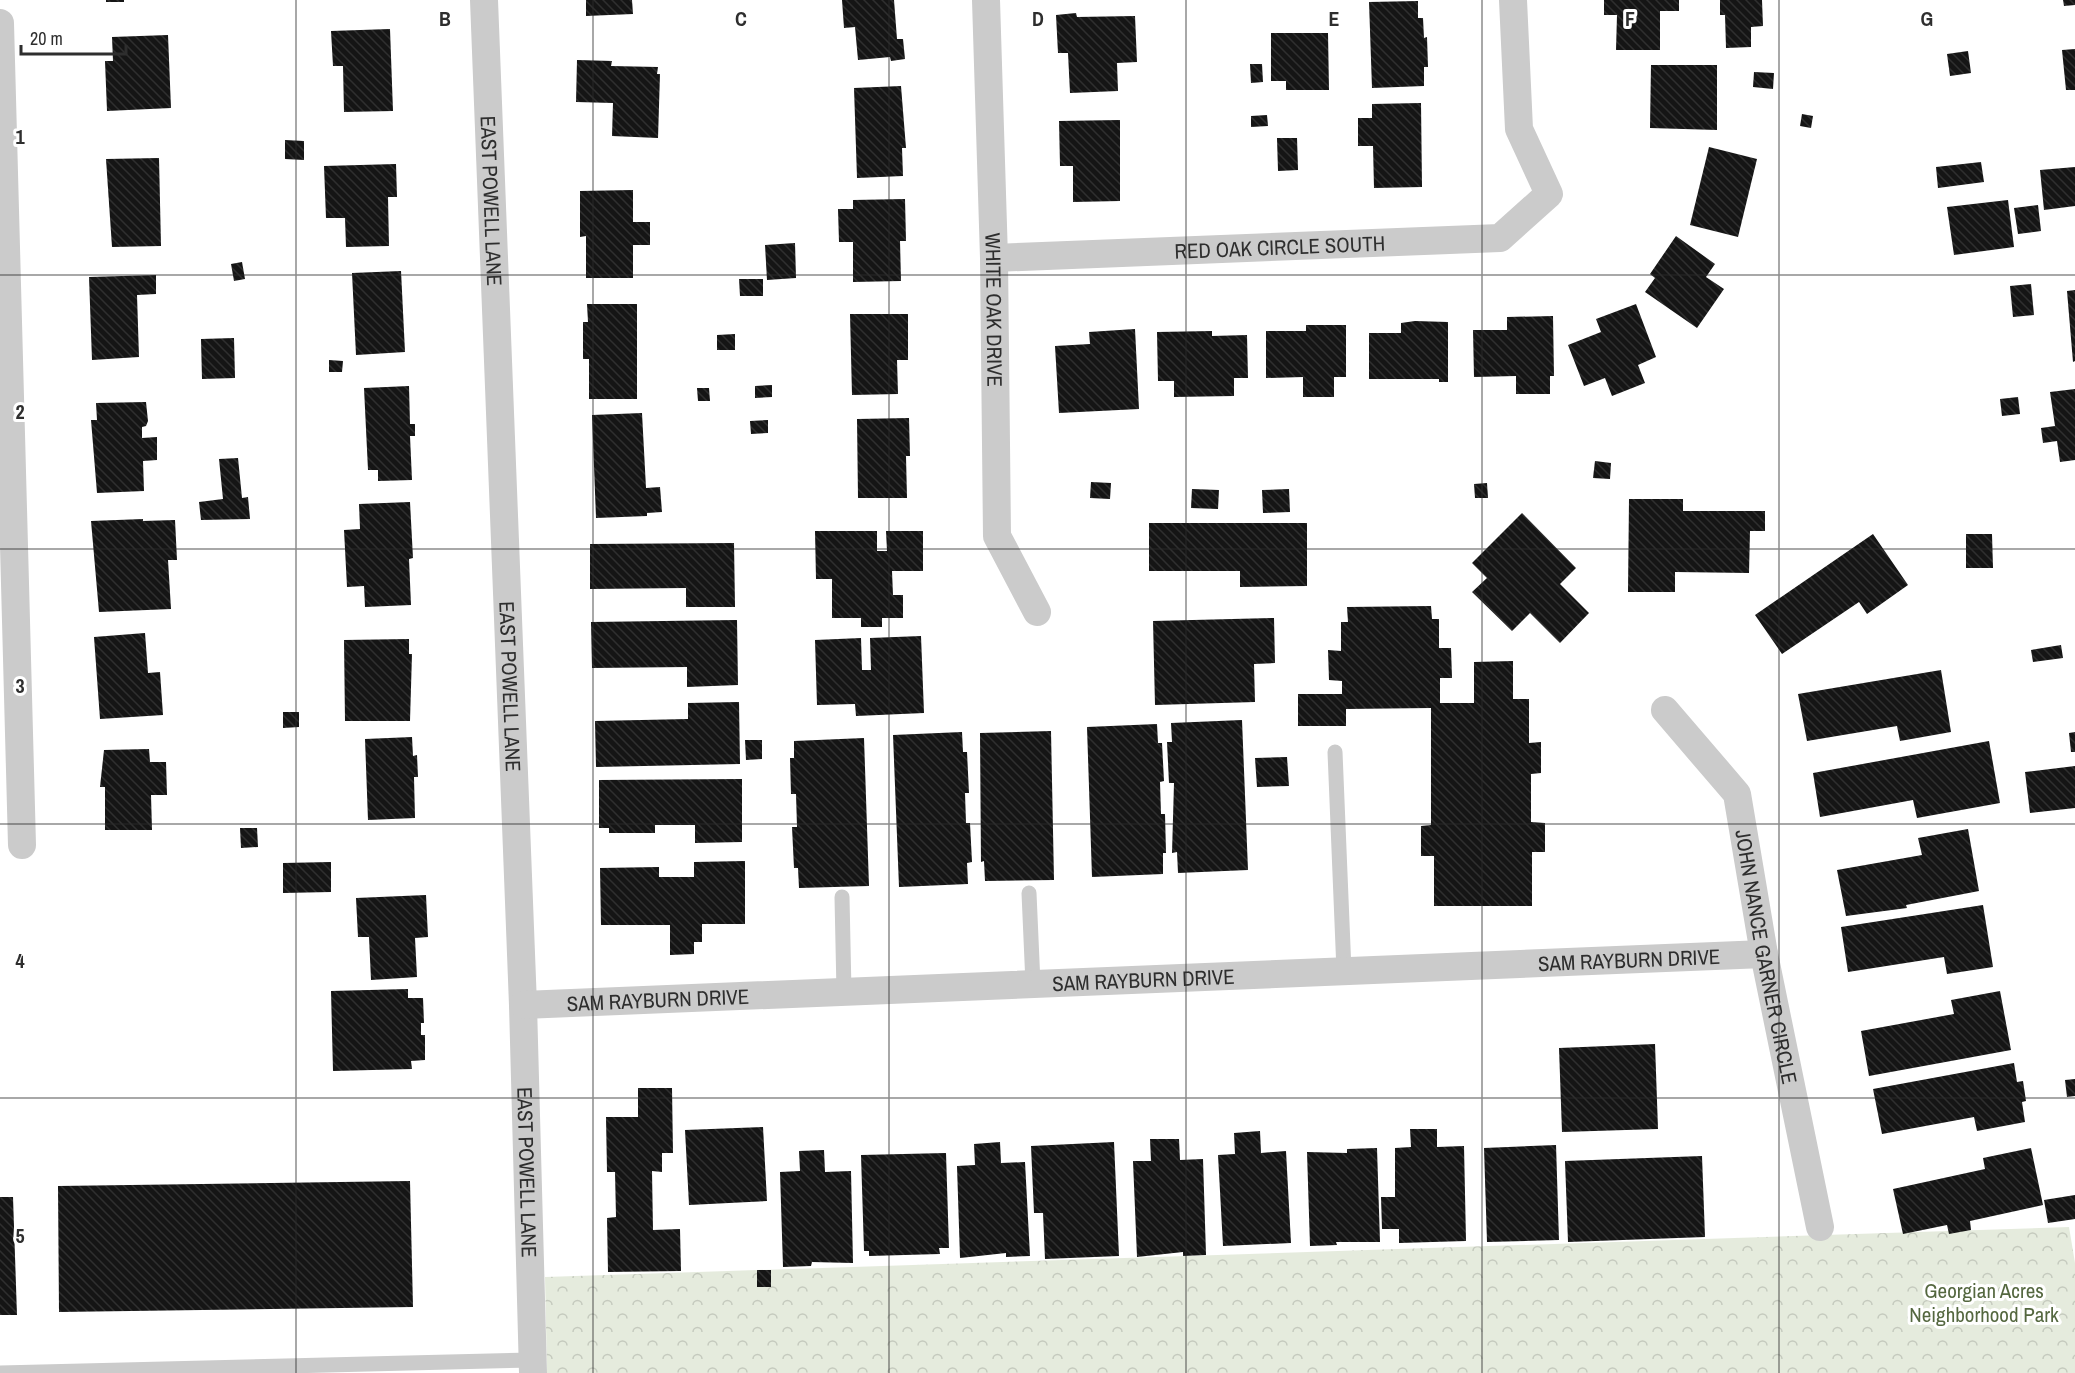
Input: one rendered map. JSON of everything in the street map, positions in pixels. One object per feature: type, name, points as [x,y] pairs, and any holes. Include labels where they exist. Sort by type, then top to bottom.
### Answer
[{"type":"street","name":"EAST POWELL LANE","points":[[484,0],[523,1005],[533,1367]]},
{"type":"street","name":"WHITE OAK DRIVE","points":[[986,0],[994,258],[997,536],[1037,612]]},
{"type":"street","name":"RED OAK CIRCLE SOUTH","points":[[994,258],[1500,238],[1549,194],[1519,129],[1513,0]]},
{"type":"street","points":[[0,22],[22,845]]},
{"type":"street","name":"JOHN NANCE GARNER CIRCLE","points":[[1665,710],[1737,794],[1764,954],[1820,1227]]},
{"type":"street","name":"SAM RAYBURN DRIVE","points":[[523,1005],[1764,954]]},
{"type":"lane","points":[[1335,752],[1344,971]]},
{"type":"lane","points":[[1029,893],[1033,984]]},
{"type":"lane","points":[[842,897],[843,992]]},
{"type":"lane","points":[[0,1373],[533,1367]]},
{"type":"green space","name":"Georgian Acres Neighborhood Park","points":[[2069,1227],[2075,1263],[2075,1373],[547,1373],[545,1277]]},
{"type":"building","points":[[106,0],[124,0],[124,2],[106,2]]},
{"type":"building","points":[[586,0],[632,0],[633,14],[586,16]]},
{"type":"building","points":[[842,0],[894,0],[897,39],[903,39],[905,59],[891,61],[890,57],[858,60],[855,27],[844,28]]},
{"type":"building","points":[[1604,0],[1679,0],[1679,11],[1660,11],[1660,50],[1616,50],[1617,15],[1604,15]]},
{"type":"building","points":[[1720,0],[1762,0],[1763,26],[1751,27],[1751,47],[1726,48],[1725,15],[1720,15]]},
{"type":"building","points":[[2063,0],[2075,0],[2075,5],[2064,6]]},
{"type":"building","points":[[1418,1],[1418,18],[1423,18],[1424,38],[1427,37],[1428,67],[1424,67],[1424,86],[1372,88],[1369,2]]},
{"type":"building","points":[[1076,13],[1077,17],[1135,16],[1137,62],[1117,63],[1118,91],[1070,93],[1068,53],[1058,53],[1056,15]]},
{"type":"building","points":[[390,29],[393,111],[344,112],[343,66],[333,66],[331,31]]},
{"type":"building","points":[[1271,33],[1328,33],[1329,90],[1286,90],[1286,81],[1271,81]]},
{"type":"building","points":[[168,35],[171,108],[107,111],[105,61],[113,61],[112,37]]},
{"type":"building","points":[[2075,49],[2075,90],[2066,90],[2062,50]]},
{"type":"building","points":[[1968,51],[1971,73],[1950,76],[1947,54]]},
{"type":"building","points":[[577,60],[612,61],[611,66],[658,67],[657,74],[660,74],[658,138],[612,136],[613,103],[576,102]]},
{"type":"building","points":[[1250,64],[1262,64],[1263,82],[1251,83]]},
{"type":"building","points":[[1651,65],[1717,65],[1717,130],[1650,128]]},
{"type":"building","points":[[1754,72],[1774,73],[1773,89],[1753,87]]},
{"type":"building","points":[[901,86],[906,148],[902,148],[903,176],[857,178],[854,88]]},
{"type":"building","points":[[1421,103],[1422,187],[1374,188],[1373,146],[1358,146],[1358,118],[1372,118],[1372,104]]},
{"type":"building","points":[[1802,114],[1813,116],[1811,128],[1800,126]]},
{"type":"building","points":[[1267,115],[1268,126],[1251,127],[1251,116]]},
{"type":"building","points":[[1120,120],[1120,201],[1073,202],[1073,166],[1060,166],[1059,121]]},
{"type":"building","points":[[1277,138],[1297,138],[1298,170],[1278,171]]},
{"type":"building","points":[[285,140],[304,141],[304,160],[285,159]]},
{"type":"building","points":[[1709,147],[1757,159],[1738,237],[1690,225]]},
{"type":"building","points":[[159,158],[161,246],[112,247],[106,159]]},
{"type":"building","points":[[1981,162],[1984,182],[1938,188],[1936,167]]},
{"type":"building","points":[[396,164],[397,197],[388,197],[389,246],[346,247],[345,218],[326,218],[324,166]]},
{"type":"building","points":[[2075,167],[2075,206],[2044,210],[2040,170]]},
{"type":"building","points":[[633,190],[633,222],[650,222],[650,245],[633,245],[633,278],[586,278],[586,236],[580,237],[580,191]]},
{"type":"building","points":[[905,199],[906,241],[900,241],[901,281],[853,282],[853,242],[839,242],[838,209],[853,209],[853,200]]},
{"type":"building","points":[[2008,200],[2014,247],[1954,255],[1947,207]]},
{"type":"building","points":[[2038,205],[2041,231],[2018,234],[2014,208]]},
{"type":"building","points":[[1676,236],[1715,264],[1706,277],[1724,289],[1697,328],[1645,292],[1655,278],[1650,274]]},
{"type":"building","points":[[795,243],[796,278],[767,280],[765,245]]},
{"type":"building","points":[[242,262],[245,279],[234,281],[231,264]]},
{"type":"building","points":[[401,271],[405,352],[356,355],[352,273]]},
{"type":"building","points":[[156,275],[156,294],[137,295],[139,357],[92,360],[89,277]]},
{"type":"building","points":[[739,279],[763,279],[763,296],[740,296]]},
{"type":"building","points":[[2031,284],[2034,315],[2013,317],[2010,286]]},
{"type":"building","points":[[2075,290],[2075,361],[2073,362],[2067,291]]},
{"type":"building","points":[[587,304],[637,304],[637,399],[589,399],[589,359],[583,359],[583,322],[588,322]]},
{"type":"building","points":[[1636,304],[1656,357],[1638,365],[1645,383],[1612,396],[1605,378],[1584,386],[1568,345],[1601,332],[1596,319]]},
{"type":"building","points":[[850,314],[908,314],[908,360],[897,360],[898,394],[852,395]]},
{"type":"building","points":[[1553,316],[1554,376],[1550,376],[1550,394],[1516,394],[1516,376],[1474,377],[1473,330],[1507,330],[1507,317]]},
{"type":"building","points":[[1448,322],[1448,382],[1439,382],[1439,379],[1369,379],[1369,333],[1401,333],[1401,323]]},
{"type":"building","points":[[1306,325],[1346,325],[1346,377],[1334,377],[1334,397],[1303,397],[1303,377],[1266,378],[1266,331],[1306,331]]},
{"type":"building","points":[[1135,329],[1139,409],[1059,413],[1055,346],[1090,344],[1089,332]]},
{"type":"building","points":[[1212,331],[1212,336],[1247,335],[1248,378],[1234,378],[1234,396],[1174,397],[1174,381],[1158,381],[1157,332]]},
{"type":"building","points":[[735,334],[735,350],[717,350],[717,335]]},
{"type":"building","points":[[234,338],[235,378],[202,379],[201,339]]},
{"type":"building","points":[[329,360],[343,361],[342,372],[329,372]]},
{"type":"building","points":[[772,385],[772,397],[755,398],[755,386]]},
{"type":"building","points":[[409,386],[410,424],[415,424],[415,436],[410,436],[412,480],[378,481],[378,470],[368,470],[364,388]]},
{"type":"building","points":[[697,388],[709,388],[710,401],[698,401]]},
{"type":"building","points":[[2075,389],[2075,460],[2060,462],[2057,441],[2043,443],[2041,428],[2055,426],[2050,392]]},
{"type":"building","points":[[2018,397],[2020,414],[2002,416],[2000,399]]},
{"type":"building","points":[[146,402],[148,421],[146,426],[142,427],[142,438],[157,437],[157,460],[143,461],[144,491],[97,493],[91,420],[97,420],[96,403]]},
{"type":"building","points":[[642,413],[646,488],[660,487],[662,512],[647,513],[647,516],[596,518],[592,415]]},
{"type":"building","points":[[909,418],[910,456],[906,456],[907,498],[858,498],[857,419]]},
{"type":"building","points":[[768,420],[768,433],[751,434],[750,421]]},
{"type":"building","points":[[238,458],[242,498],[248,497],[250,519],[201,520],[199,502],[223,499],[219,459]]},
{"type":"building","points":[[1595,461],[1611,463],[1610,479],[1593,478]]},
{"type":"building","points":[[1091,482],[1111,483],[1110,499],[1090,498]]},
{"type":"building","points":[[1487,483],[1488,498],[1475,498],[1474,484]]},
{"type":"building","points":[[1192,489],[1219,490],[1218,509],[1191,508]]},
{"type":"building","points":[[1289,489],[1290,512],[1263,513],[1262,490]]},
{"type":"building","points":[[1629,499],[1683,499],[1683,511],[1765,511],[1765,531],[1750,531],[1749,573],[1675,572],[1675,592],[1628,592]]},
{"type":"building","points":[[410,502],[413,558],[409,559],[411,605],[365,607],[364,586],[347,587],[344,530],[360,529],[359,504]]},
{"type":"building","points":[[1522,513],[1576,568],[1560,584],[1589,613],[1560,643],[1530,613],[1512,631],[1472,592],[1487,578],[1472,563]]},
{"type":"building","points":[[143,519],[143,521],[175,520],[177,560],[168,560],[171,609],[99,612],[91,521]]},
{"type":"building","points":[[1149,523],[1307,523],[1307,586],[1240,587],[1240,571],[1149,571]]},
{"type":"building","points":[[815,531],[877,531],[877,551],[887,551],[886,531],[923,531],[923,571],[892,571],[893,595],[903,595],[903,618],[882,618],[882,627],[861,627],[861,618],[832,618],[832,579],[816,579]]},
{"type":"building","points":[[1873,534],[1908,585],[1867,614],[1859,602],[1782,654],[1755,615]]},
{"type":"building","points":[[1966,534],[1992,534],[1993,568],[1966,568]]},
{"type":"building","points":[[734,543],[735,607],[686,607],[686,588],[590,589],[590,544]]},
{"type":"building","points":[[1431,606],[1432,619],[1439,619],[1439,648],[1451,648],[1452,678],[1440,678],[1440,703],[1474,703],[1474,662],[1513,661],[1513,699],[1529,699],[1529,743],[1541,742],[1541,773],[1531,774],[1531,822],[1545,823],[1545,852],[1532,852],[1532,906],[1434,906],[1434,856],[1421,856],[1421,826],[1431,825],[1431,708],[1346,709],[1346,726],[1298,726],[1298,694],[1342,694],[1342,681],[1329,680],[1328,650],[1341,651],[1341,622],[1348,622],[1347,607]]},
{"type":"building","points":[[1274,618],[1275,663],[1254,664],[1255,702],[1155,705],[1153,621]]},
{"type":"building","points":[[737,620],[738,685],[687,687],[687,667],[592,668],[591,622]]},
{"type":"building","points":[[145,633],[148,673],[160,672],[163,715],[100,719],[94,637]]},
{"type":"building","points":[[921,636],[924,713],[856,716],[855,704],[817,705],[815,640],[861,638],[862,670],[871,670],[870,638]]},
{"type":"building","points":[[409,639],[409,654],[412,654],[410,721],[345,721],[344,640]]},
{"type":"building","points":[[2061,645],[2063,658],[2033,662],[2031,650]]},
{"type":"building","points":[[1941,670],[1951,732],[1900,741],[1897,726],[1807,741],[1798,694]]},
{"type":"building","points":[[739,702],[740,764],[596,767],[595,721],[688,719],[688,703]]},
{"type":"building","points":[[283,712],[299,712],[299,727],[283,728]]},
{"type":"building","points":[[1242,720],[1248,870],[1178,873],[1177,852],[1172,853],[1174,783],[1169,783],[1167,742],[1172,742],[1171,723]]},
{"type":"building","points":[[1157,724],[1158,743],[1162,743],[1164,781],[1160,782],[1161,814],[1165,814],[1166,853],[1163,853],[1163,874],[1092,877],[1087,727]]},
{"type":"building","points":[[1051,731],[1054,880],[985,881],[984,861],[981,862],[980,733]]},
{"type":"building","points":[[962,732],[963,752],[967,752],[969,793],[965,793],[966,823],[970,823],[972,862],[967,863],[968,884],[899,887],[893,735]]},
{"type":"building","points":[[2075,732],[2075,752],[2071,752],[2069,733]]},
{"type":"building","points":[[412,737],[413,756],[417,755],[418,777],[414,777],[415,818],[368,820],[365,739]]},
{"type":"building","points":[[864,738],[869,886],[799,888],[798,868],[794,868],[792,827],[797,827],[796,794],[791,794],[790,758],[794,758],[794,741]]},
{"type":"building","points":[[745,740],[762,740],[762,759],[746,760]]},
{"type":"building","points":[[1989,741],[2000,803],[1917,818],[1913,800],[1820,817],[1813,773]]},
{"type":"building","points":[[149,749],[150,762],[166,762],[167,795],[151,795],[152,830],[105,830],[105,787],[100,787],[104,750]]},
{"type":"building","points":[[1287,757],[1289,786],[1257,787],[1255,758]]},
{"type":"building","points":[[2075,766],[2075,808],[2030,813],[2025,772]]},
{"type":"building","points":[[742,779],[742,842],[695,843],[695,825],[655,825],[655,833],[609,833],[609,828],[599,828],[599,780]]},
{"type":"building","points":[[240,828],[257,828],[258,847],[241,848]]},
{"type":"building","points":[[1968,829],[1979,891],[1906,905],[1907,908],[1846,916],[1837,870],[1922,855],[1918,838]]},
{"type":"building","points":[[745,861],[745,924],[702,924],[702,942],[694,942],[694,954],[670,955],[670,925],[601,925],[600,868],[659,867],[659,877],[694,877],[694,862]]},
{"type":"building","points":[[331,862],[331,892],[283,893],[283,863]]},
{"type":"building","points":[[426,895],[428,937],[415,938],[417,977],[371,980],[369,937],[358,937],[356,898]]},
{"type":"building","points":[[1983,905],[1993,967],[1947,974],[1944,957],[1848,972],[1841,927]]},
{"type":"building","points":[[408,989],[408,998],[423,998],[424,1023],[421,1023],[421,1035],[425,1035],[425,1060],[411,1061],[412,1069],[333,1071],[331,991]]},
{"type":"building","points":[[2000,991],[2011,1050],[1869,1076],[1861,1031],[1954,1014],[1951,1000]]},
{"type":"building","points":[[1655,1044],[1658,1129],[1562,1132],[1559,1048]]},
{"type":"building","points":[[2014,1063],[2017,1082],[2023,1081],[2026,1101],[2022,1102],[2025,1122],[1977,1131],[1974,1117],[1882,1134],[1873,1089]]},
{"type":"building","points":[[2075,1079],[2075,1096],[2067,1097],[2065,1080]]},
{"type":"building","points":[[638,1088],[672,1088],[673,1153],[662,1153],[662,1172],[652,1171],[653,1230],[680,1229],[681,1271],[608,1272],[607,1218],[616,1217],[615,1172],[607,1172],[606,1117],[638,1117]]},
{"type":"building","points":[[763,1127],[767,1201],[689,1205],[685,1130]]},
{"type":"building","points":[[1410,1129],[1437,1129],[1437,1147],[1464,1146],[1466,1241],[1399,1243],[1399,1229],[1382,1229],[1381,1197],[1395,1197],[1395,1148],[1411,1147]]},
{"type":"building","points":[[1260,1131],[1261,1153],[1286,1151],[1291,1243],[1223,1246],[1218,1155],[1235,1154],[1234,1133]]},
{"type":"building","points":[[1150,1139],[1179,1139],[1180,1160],[1203,1159],[1206,1255],[1183,1256],[1183,1252],[1137,1257],[1133,1161],[1151,1161]]},
{"type":"building","points":[[1000,1142],[1001,1163],[1025,1162],[1030,1256],[1006,1257],[1006,1253],[960,1258],[957,1166],[975,1165],[974,1144]]},
{"type":"building","points":[[1114,1142],[1119,1256],[1045,1259],[1043,1213],[1034,1213],[1031,1146]]},
{"type":"building","points":[[1556,1145],[1559,1240],[1487,1242],[1484,1148]]},
{"type":"building","points":[[1377,1148],[1380,1242],[1336,1242],[1337,1245],[1310,1246],[1307,1152],[1347,1153],[1347,1149]]},
{"type":"building","points":[[2031,1148],[2043,1205],[1970,1221],[1971,1230],[1949,1234],[1947,1225],[1903,1234],[1893,1189],[1985,1169],[1983,1158]]},
{"type":"building","points":[[824,1150],[825,1172],[851,1171],[853,1263],[812,1262],[811,1266],[783,1267],[780,1172],[800,1171],[799,1151]]},
{"type":"building","points":[[946,1153],[949,1248],[939,1248],[940,1254],[869,1256],[869,1251],[864,1251],[861,1155]]},
{"type":"building","points":[[1702,1156],[1705,1237],[1568,1242],[1565,1161]]},
{"type":"building","points":[[410,1181],[413,1307],[59,1312],[58,1186]]},
{"type":"building","points":[[2075,1195],[2075,1219],[2048,1223],[2044,1200]]},
{"type":"building","points":[[0,1197],[13,1197],[17,1315],[0,1315]]},
{"type":"building","points":[[757,1270],[771,1270],[771,1287],[757,1287]]}]
